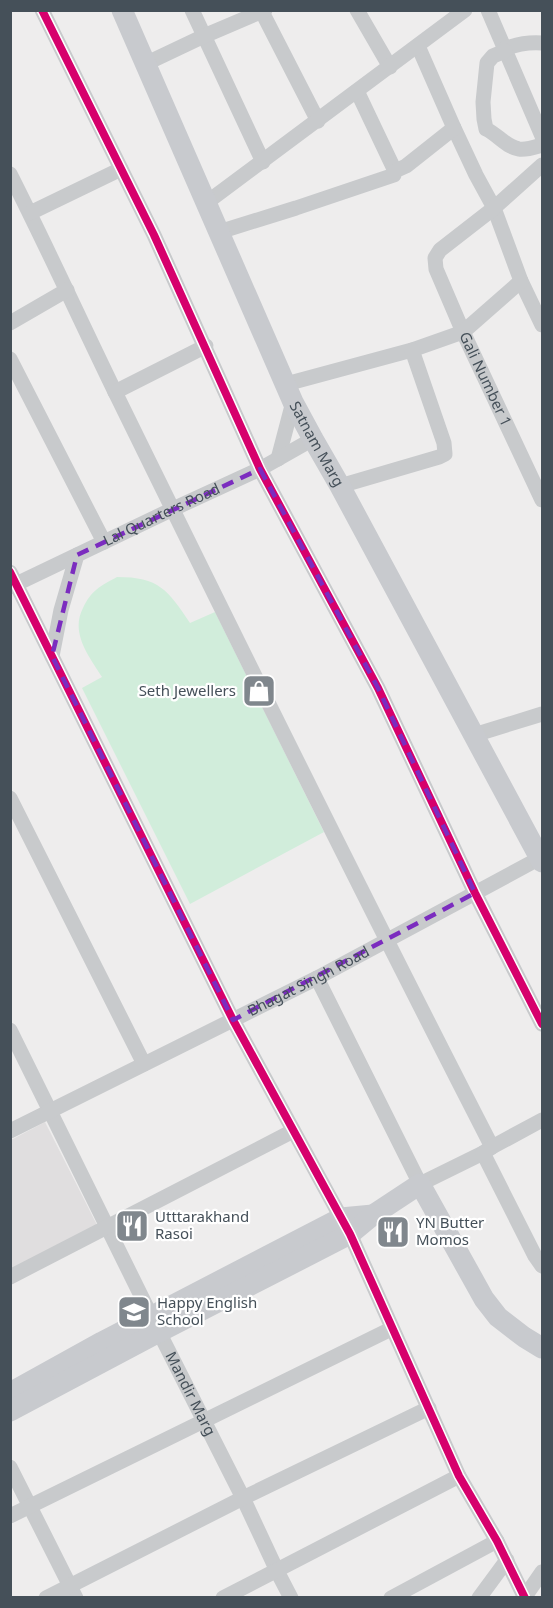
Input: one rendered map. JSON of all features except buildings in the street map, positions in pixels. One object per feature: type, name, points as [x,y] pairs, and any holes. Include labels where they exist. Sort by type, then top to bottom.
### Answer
[{"type":"street","points":[[42,10],[154,235],[260,469],[378,688],[475,893],[543,1024]]},
{"type":"street","points":[[192,10],[263,162]]},
{"type":"street","points":[[357,10],[390,67]]},
{"type":"street","points":[[488,10],[543,136]]},
{"type":"street","points":[[145,64],[262,11],[318,121]]},
{"type":"street","name":"Satnam Marg","points":[[126,12],[145,64],[290,393],[541,860]]},
{"type":"street","points":[[206,204],[418,46],[457,13]]},
{"type":"street","points":[[543,42],[515,45],[493,56],[487,63],[483,102],[486,129],[501,138],[508,146],[519,149],[543,146]]},
{"type":"street","points":[[418,46],[476,175],[494,208],[521,281],[543,325]]},
{"type":"street","points":[[357,91],[395,171]]},
{"type":"street","points":[[219,232],[394,175],[395,171],[406,166],[454,128]]},
{"type":"street","points":[[494,208],[543,165]]},
{"type":"street","points":[[30,213],[121,169]]},
{"type":"street","points":[[10,174],[386,941],[487,1150],[535,1256],[543,1266]]},
{"type":"street","name":"Gali Number 1","points":[[494,208],[441,250],[435,258],[436,269],[463,332],[543,500]]},
{"type":"street","points":[[278,459],[290,393],[463,332],[521,281]]},
{"type":"street","points":[[10,323],[68,290]]},
{"type":"street","points":[[115,392],[206,346]]},
{"type":"street","points":[[340,486],[445,454],[444,443],[412,350]]},
{"type":"street","points":[[10,359],[104,542]]},
{"type":"street","name":"Lal Quarters Road","points":[[12,581],[77,555],[260,469],[313,439]]},
{"type":"street","points":[[52,656],[61,609],[77,555]]},
{"type":"street","points":[[12,581],[52,656],[233,1020],[346,1226],[459,1476],[497,1540],[525,1597],[543,1572]]},
{"type":"street","points":[[474,735],[543,714]]},
{"type":"street","points":[[10,798],[144,1064]]},
{"type":"street","name":"Bhagat Singh Road","points":[[10,1131],[317,978],[541,860]]},
{"type":"street","points":[[317,978],[420,1184],[484,1299],[498,1317],[543,1348]]},
{"type":"street","name":"Mandir Marg","points":[[10,1030],[291,1598]]},
{"type":"street","points":[[10,1393],[155,1324],[346,1226],[373,1215],[420,1184],[543,1120]]},
{"type":"street","points":[[10,1276],[293,1131]]},
{"type":"street","points":[[10,1411],[155,1324]]},
{"type":"street","points":[[10,1516],[391,1329]]},
{"type":"street","points":[[46,1598],[73,1591],[243,1498],[429,1408]]},
{"type":"street","points":[[10,1467],[73,1591]]},
{"type":"street","points":[[223,1598],[459,1476]]},
{"type":"street","points":[[391,1598],[497,1540]]},
{"type":"street","points":[[479,1598],[507,1560]]},
{"type":"highlighted area","points":[[260,469],[378,688],[475,893],[233,1020],[52,656],[77,555]]},
{"type":"shaded area","points":[[45,1122],[98,1227],[11,1271],[11,1140]]},
{"type":"green space","points":[[117,577],[143,580],[161,588],[175,602],[190,623],[215,612],[324,832],[190,904],[82,688],[102,677],[83,644],[79,626],[80,617],[86,602],[93,593]]},
{"type":"cycle path","points":[[42,10],[154,235],[260,469],[378,688],[475,893],[542,1024]]},
{"type":"cycle path","points":[[10,572],[233,1020],[350,1234],[459,1476],[497,1541],[525,1598]]},
{"type":"place","name":"Seth Jewellers","points":[[259,691]]},
{"type":"place","name":"Utttarakhand Rasoi","points":[[132,1226]]},
{"type":"place","name":"YN Butter Momos","points":[[393,1232]]},
{"type":"place","name":"Happy English School","points":[[134,1312]]}]
